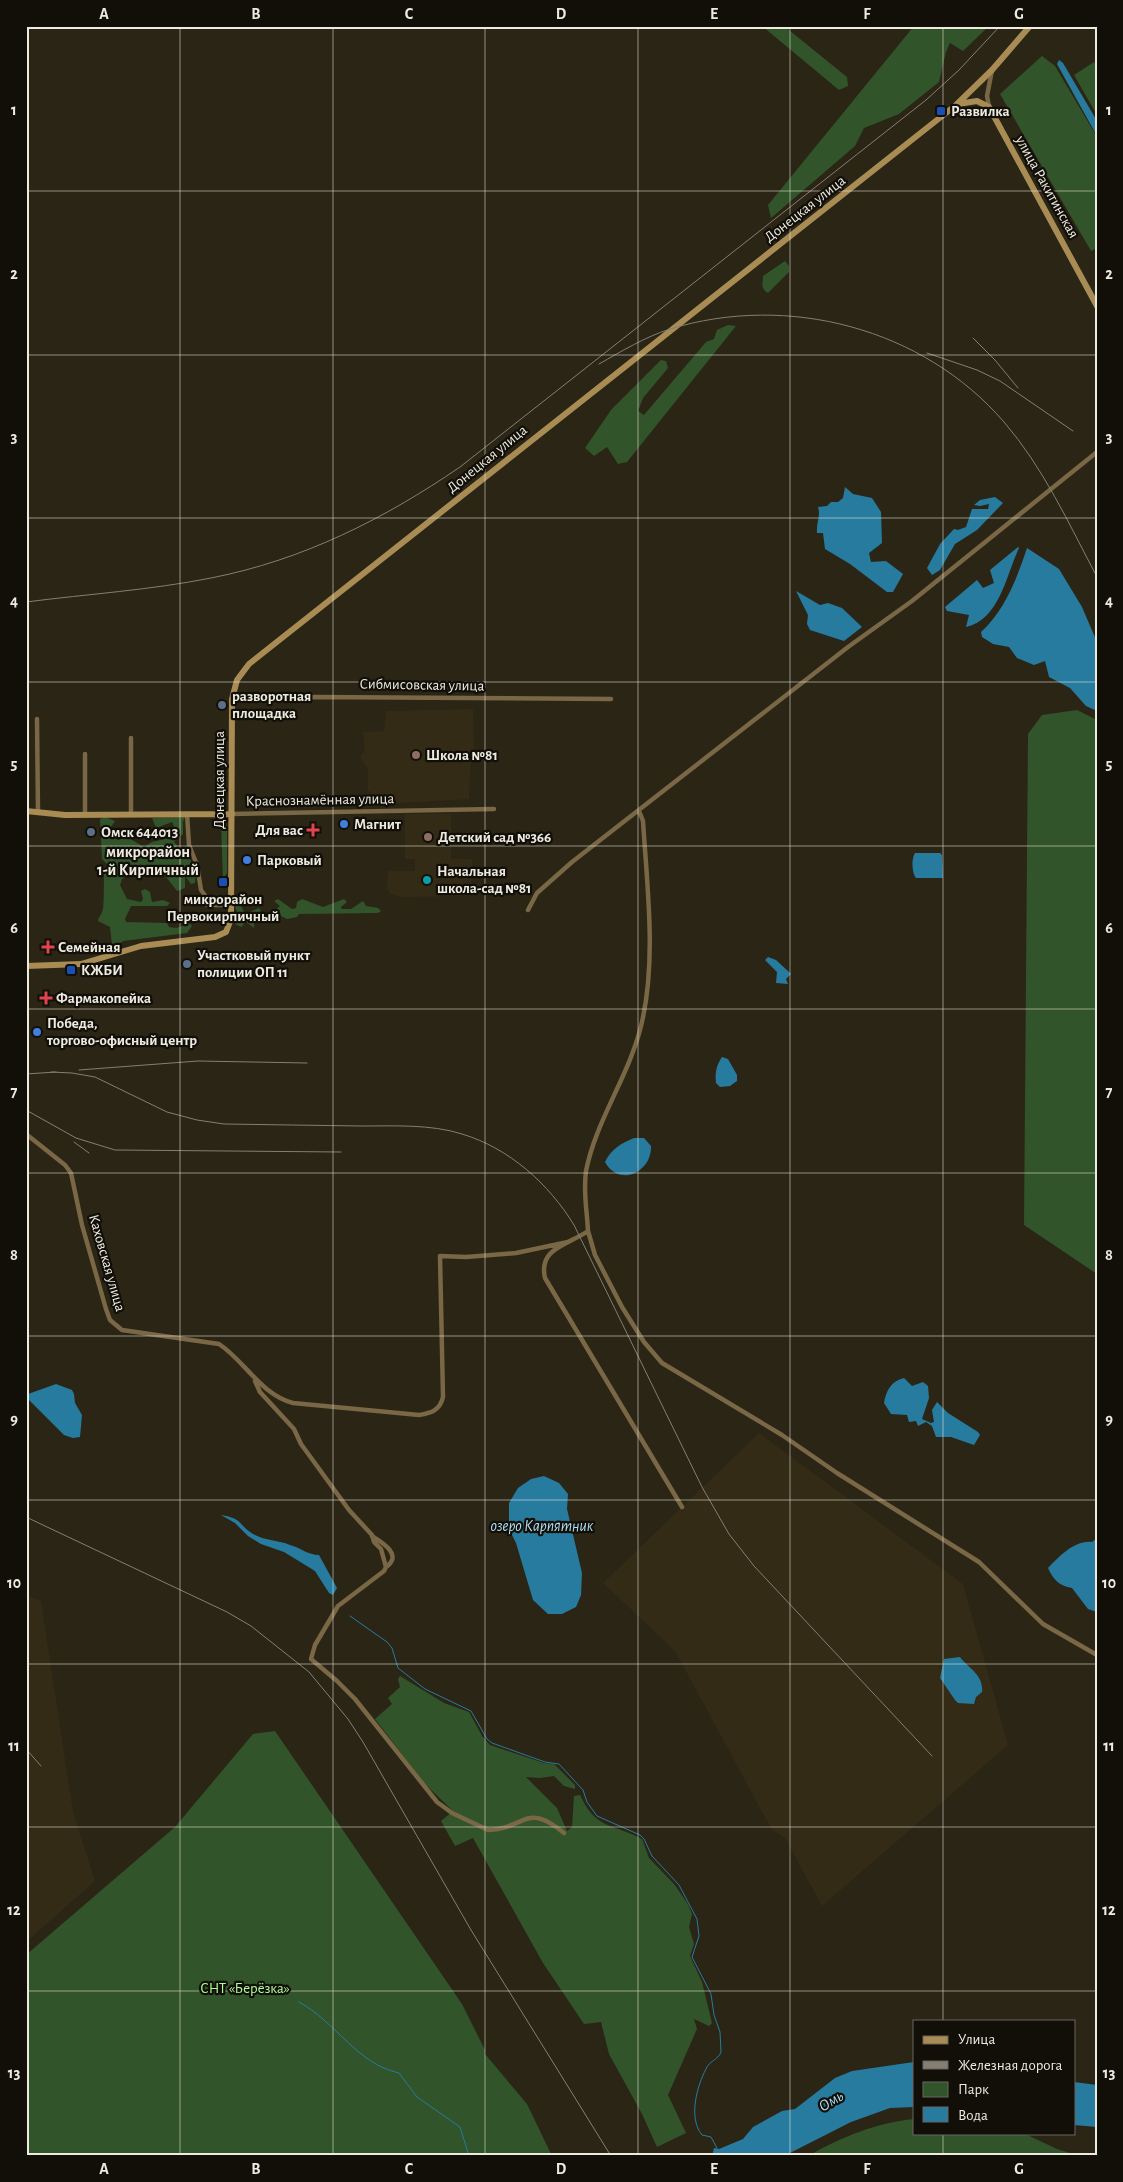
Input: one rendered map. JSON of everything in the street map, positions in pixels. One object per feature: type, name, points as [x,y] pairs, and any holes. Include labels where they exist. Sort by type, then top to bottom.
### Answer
[{"type":"main road","name":"Донецкая улица","points":[[26,966],[80,964],[141,946],[215,937],[226,932],[230,924],[231,905],[232,699],[237,680],[242,671],[263,650],[956,105],[992,70],[1030,26]]},
{"type":"main road","points":[[956,105],[977,101],[989,107]]},
{"type":"main road","name":"улица Ракитинская","points":[[989,107],[1097,306]]},
{"type":"main road","name":"Краснознамённая улица","points":[[26,811],[85,814],[232,814]]},
{"type":"street","points":[[989,107],[986,96],[992,70]]},
{"type":"street","points":[[528,910],[537,893],[548,882],[848,647],[912,601],[1097,452]]},
{"type":"street","name":"Сибмисовская улица","points":[[232,699],[315,696],[611,699]]},
{"type":"street","points":[[37,719],[38,812]]},
{"type":"street","points":[[131,738],[131,814]]},
{"type":"street","points":[[85,814],[86,754]]},
{"type":"street","name":"Краснознамённая улица","points":[[232,814],[494,808]]},
{"type":"street","points":[[639,811],[643,821],[647,887],[647,997],[633,1053],[606,1113],[586,1170],[584,1192],[588,1231],[595,1255],[622,1307],[644,1342],[662,1363],[782,1435],[837,1473],[980,1562],[1043,1624],[1097,1655]]},
{"type":"street","points":[[187,814],[189,845],[196,865],[201,890],[207,898],[207,904],[231,905]]},
{"type":"street","name":"Каховская улица","points":[[26,1134],[65,1165],[71,1173],[82,1225],[106,1310],[116,1327],[122,1330],[219,1344],[228,1350],[254,1378]]},
{"type":"street","points":[[588,1231],[550,1253],[543,1260],[545,1278],[682,1507]]},
{"type":"street","points":[[254,1378],[279,1399],[293,1403],[410,1414],[430,1413],[438,1408],[443,1397],[440,1256],[466,1257],[516,1253],[568,1242]]},
{"type":"street","points":[[254,1378],[260,1392],[294,1430],[300,1444],[349,1510],[372,1535],[388,1546],[394,1558],[386,1567],[338,1606],[316,1645],[311,1659],[337,1680],[355,1699],[426,1790],[452,1813],[488,1830],[538,1816],[546,1819],[564,1833]]},
{"type":"street","points":[[372,1535],[374,1542],[383,1554],[386,1567]]},
{"type":"shaded area","name":"Школа №81","points":[[473,709],[474,750],[471,750],[469,799],[382,804],[368,790],[368,769],[360,757],[365,749],[363,732],[384,731],[386,711]]},
{"type":"shaded area","points":[[405,814],[451,814],[451,859],[472,859],[471,896],[402,897],[390,894],[387,888],[388,871],[415,871],[415,859],[405,859]]},
{"type":"shaded area","points":[[759,1433],[963,1584],[1008,1745],[822,1906],[785,1838],[772,1830],[675,1651],[603,1583]]},
{"type":"shaded area","points":[[26,1595],[41,1601],[73,1812],[95,1881],[26,1942]]},
{"type":"green space","points":[[762,26],[784,26],[847,77],[848,86],[839,90]]},
{"type":"green space","points":[[914,26],[989,26],[963,51],[950,43],[939,82],[899,114],[864,128],[855,146],[771,218],[768,205]]},
{"type":"green space","points":[[1042,56],[1055,66],[1097,137],[1097,248],[1091,251],[1000,94]]},
{"type":"green space","points":[[1094,62],[1097,67],[1097,115],[1074,75]]},
{"type":"green space","points":[[785,261],[789,266],[789,272],[768,293],[763,288],[763,276]]},
{"type":"green space","points":[[728,325],[736,326],[627,462],[618,464],[607,447],[594,456],[585,448],[611,410],[661,360],[666,361],[668,368],[643,398],[638,411],[644,415],[706,342],[714,339],[717,330]]},
{"type":"green space","points":[[1077,710],[1097,720],[1097,1274],[1024,1225],[1028,734],[1042,715]]},
{"type":"green space","points":[[105,817],[115,821],[111,827],[114,838],[118,840],[127,837],[144,847],[152,842],[169,838],[168,831],[174,826],[172,822],[156,828],[152,818],[185,817],[183,834],[174,842],[190,859],[196,874],[195,883],[191,884],[185,876],[185,888],[177,891],[163,873],[156,871],[146,875],[127,875],[122,879],[120,885],[127,899],[141,902],[143,899],[141,891],[145,889],[150,892],[152,902],[163,900],[170,903],[167,906],[131,906],[125,919],[126,922],[167,923],[169,927],[175,928],[188,922],[192,926],[187,933],[123,941],[117,946],[112,945],[110,927],[98,921],[103,909],[104,872],[108,865],[102,859],[100,819]]},
{"type":"green space","points":[[225,821],[227,826],[227,873],[225,876],[227,879],[223,882],[221,822]]},
{"type":"green space","points":[[278,899],[292,909],[296,908],[297,902],[302,899],[323,907],[344,899],[347,902],[341,907],[342,909],[351,909],[363,901],[366,906],[378,908],[381,911],[378,913],[299,914],[297,917],[287,919],[273,912],[280,906],[274,901]]},
{"type":"green space","points":[[240,904],[245,914],[259,908],[261,911],[255,916],[254,928],[246,922],[241,927],[235,924],[238,914],[235,907]]},
{"type":"green space","points":[[400,1676],[444,1703],[469,1712],[482,1736],[490,1745],[544,1763],[554,1764],[575,1785],[575,1789],[564,1786],[554,1776],[526,1777],[557,1808],[567,1831],[572,1827],[574,1796],[580,1795],[592,1814],[599,1820],[642,1839],[649,1858],[674,1884],[688,1904],[692,1914],[689,1927],[694,1944],[690,1956],[702,1982],[712,2023],[709,2026],[694,2019],[697,2029],[668,2095],[686,2133],[657,2147],[642,2114],[609,2054],[601,2022],[584,2024],[543,1963],[473,1838],[455,1846],[441,1821],[453,1811],[424,1783],[375,1719],[392,1704],[388,1698],[400,1687],[398,1679]]},
{"type":"green space","name":"СНТ «Берёзка»","points":[[275,1731],[462,2004],[485,2050],[485,2054],[527,2104],[552,2156],[26,2156],[26,1955],[175,1827],[253,1734]]},
{"type":"green space","points":[[913,2119],[913,2134],[1025,2134],[1057,2149],[1080,2156],[808,2156],[833,2143],[872,2127]]},
{"type":"water","points":[[1059,60],[1063,63],[1097,121],[1097,136],[1057,64]]},
{"type":"water","points":[[845,487],[853,494],[872,498],[881,512],[882,543],[869,553],[871,562],[886,561],[903,574],[893,592],[887,592],[850,564],[825,549],[823,533],[817,533],[818,507],[827,506],[831,502],[838,502],[843,498]]},
{"type":"water","points":[[995,497],[1003,503],[977,530],[955,544],[940,570],[932,575],[927,568],[940,544],[954,529],[958,530],[966,527],[972,509],[988,509],[989,504],[974,505],[980,500]]},
{"type":"water","points":[[1018,547],[1000,595],[987,615],[978,622],[966,627],[969,615],[947,611],[945,607],[977,580],[983,588],[994,583],[990,570]]},
{"type":"water","points":[[1027,548],[1059,569],[1082,607],[1097,642],[1097,711],[1086,706],[1070,688],[1049,677],[1045,661],[1034,665],[1017,658],[1009,647],[993,644],[982,637],[981,632],[997,614],[1009,593]]},
{"type":"water","points":[[796,591],[820,605],[828,603],[842,608],[862,627],[844,641],[810,630],[807,624],[808,615]]},
{"type":"water","points":[[915,853],[940,853],[942,855],[943,878],[916,878],[912,866]]},
{"type":"water","points":[[768,957],[776,960],[791,974],[786,979],[788,984],[776,983],[777,972],[765,960]]},
{"type":"water","points":[[722,1057],[728,1059],[737,1075],[737,1081],[730,1086],[720,1087],[716,1083],[716,1070]]},
{"type":"water","points":[[634,1138],[644,1138],[651,1146],[650,1155],[646,1163],[634,1174],[618,1174],[611,1170],[605,1162],[610,1153]]},
{"type":"water","points":[[904,1378],[912,1386],[923,1382],[928,1386],[929,1398],[922,1419],[931,1423],[934,1422],[932,1410],[937,1402],[948,1413],[978,1432],[980,1435],[974,1445],[951,1437],[936,1437],[932,1426],[926,1422],[918,1426],[916,1421],[909,1422],[907,1415],[891,1414],[884,1403],[886,1394],[892,1384]]},
{"type":"water","points":[[56,1384],[72,1390],[74,1394],[75,1403],[82,1415],[80,1437],[73,1438],[64,1435],[27,1398],[28,1394]]},
{"type":"water","name":"озеро Карпятник","points":[[544,1476],[559,1483],[568,1494],[567,1509],[582,1573],[581,1595],[576,1607],[562,1614],[548,1614],[533,1600],[516,1543],[509,1529],[509,1503],[518,1488],[531,1479]]},
{"type":"water","points":[[221,1515],[237,1520],[253,1534],[319,1555],[337,1588],[333,1595],[329,1593],[315,1571],[284,1552],[261,1544],[248,1536],[235,1523]]},
{"type":"water","points":[[1097,1538],[1097,1612],[1088,1609],[1072,1588],[1063,1586],[1057,1581],[1048,1568],[1073,1546],[1092,1542]]},
{"type":"water","points":[[960,1657],[981,1681],[982,1692],[976,1697],[974,1704],[958,1703],[940,1678],[944,1659]]},
{"type":"water","name":"Омь","points":[[913,2062],[913,2107],[890,2108],[851,2122],[784,2156],[712,2156],[714,2148],[719,2149],[743,2139],[753,2127],[782,2111],[795,2109],[835,2078],[852,2071]]},
{"type":"water","points":[[1076,2082],[1097,2085],[1097,2127],[1076,2125]]},
{"type":"waterway","points":[[350,1616],[387,1642],[392,1648],[398,1668],[425,1689],[471,1711],[487,1739],[492,1743],[545,1762],[559,1764],[583,1790],[587,1802],[597,1816],[640,1835],[652,1856],[679,1885],[697,1919],[699,1936],[692,1957],[711,1994],[714,2015],[720,2032],[721,2052],[707,2066],[695,2102],[695,2120],[698,2128],[702,2135],[711,2137],[717,2148]]},
{"type":"waterway","points":[[299,2002],[312,2010],[371,2061],[399,2073],[417,2097],[460,2127],[469,2156]]},
{"type":"railway","points":[[26,602],[166,586],[245,570],[310,549],[402,504],[460,467],[926,100],[959,70],[1000,26]]},
{"type":"railway","points":[[599,364],[643,340],[670,329],[715,319],[761,315],[806,318],[851,327],[894,342],[934,363],[971,390],[1004,422],[1018,439],[1043,477],[1097,577]]},
{"type":"railway","points":[[973,338],[995,360],[1018,388]]},
{"type":"railway","points":[[927,353],[977,370],[1000,381],[1073,431]]},
{"type":"railway","points":[[79,1070],[198,1061],[307,1063]]},
{"type":"railway","points":[[51,1072],[95,1077],[167,1112],[197,1120],[224,1124],[412,1126],[438,1129],[479,1140],[512,1158],[553,1195],[574,1225],[702,1487],[729,1534],[754,1566],[932,1756]]},
{"type":"railway","points":[[26,1074],[56,1072]]},
{"type":"railway","points":[[26,1110],[76,1138],[115,1150],[341,1152]]},
{"type":"railway","points":[[74,1142],[89,1153]]},
{"type":"railway","points":[[26,1517],[227,1612],[251,1626],[309,1672],[348,1719],[363,1742],[471,1930],[611,2156]]},
{"type":"railway","points":[[26,1749],[41,1766]]},
{"type":"place","name":"Развилка","points":[[941,111]]},
{"type":"place","name":"разворотная площадка","points":[[222,705]]},
{"type":"place","name":"Школа №81","points":[[416,755]]},
{"type":"place","name":"Магнит","points":[[344,824]]},
{"type":"place","name":"Для вас","points":[[313,830]]},
{"type":"place","name":"Омск 644013","points":[[91,832]]},
{"type":"place","name":"Детский сад №366","points":[[428,837]]},
{"type":"place","name":"Парковый","points":[[247,860]]},
{"type":"place","name":"Начальная школа-сад №81","points":[[427,880]]},
{"type":"place","name":"микрорайон Первокирпичный","points":[[223,882]]},
{"type":"place","name":"Семейная","points":[[48,947]]},
{"type":"place","name":"Участковый пункт полиции ОП 11","points":[[187,964]]},
{"type":"place","name":"КЖБИ","points":[[71,970]]},
{"type":"place","name":"Фармакопейка","points":[[46,998]]},
{"type":"place","name":"Победа, торгово-офисный центр","points":[[37,1032]]},
{"type":"district","name":"микрорайон 1-й Кирпичный","points":[[148,861]]}]
